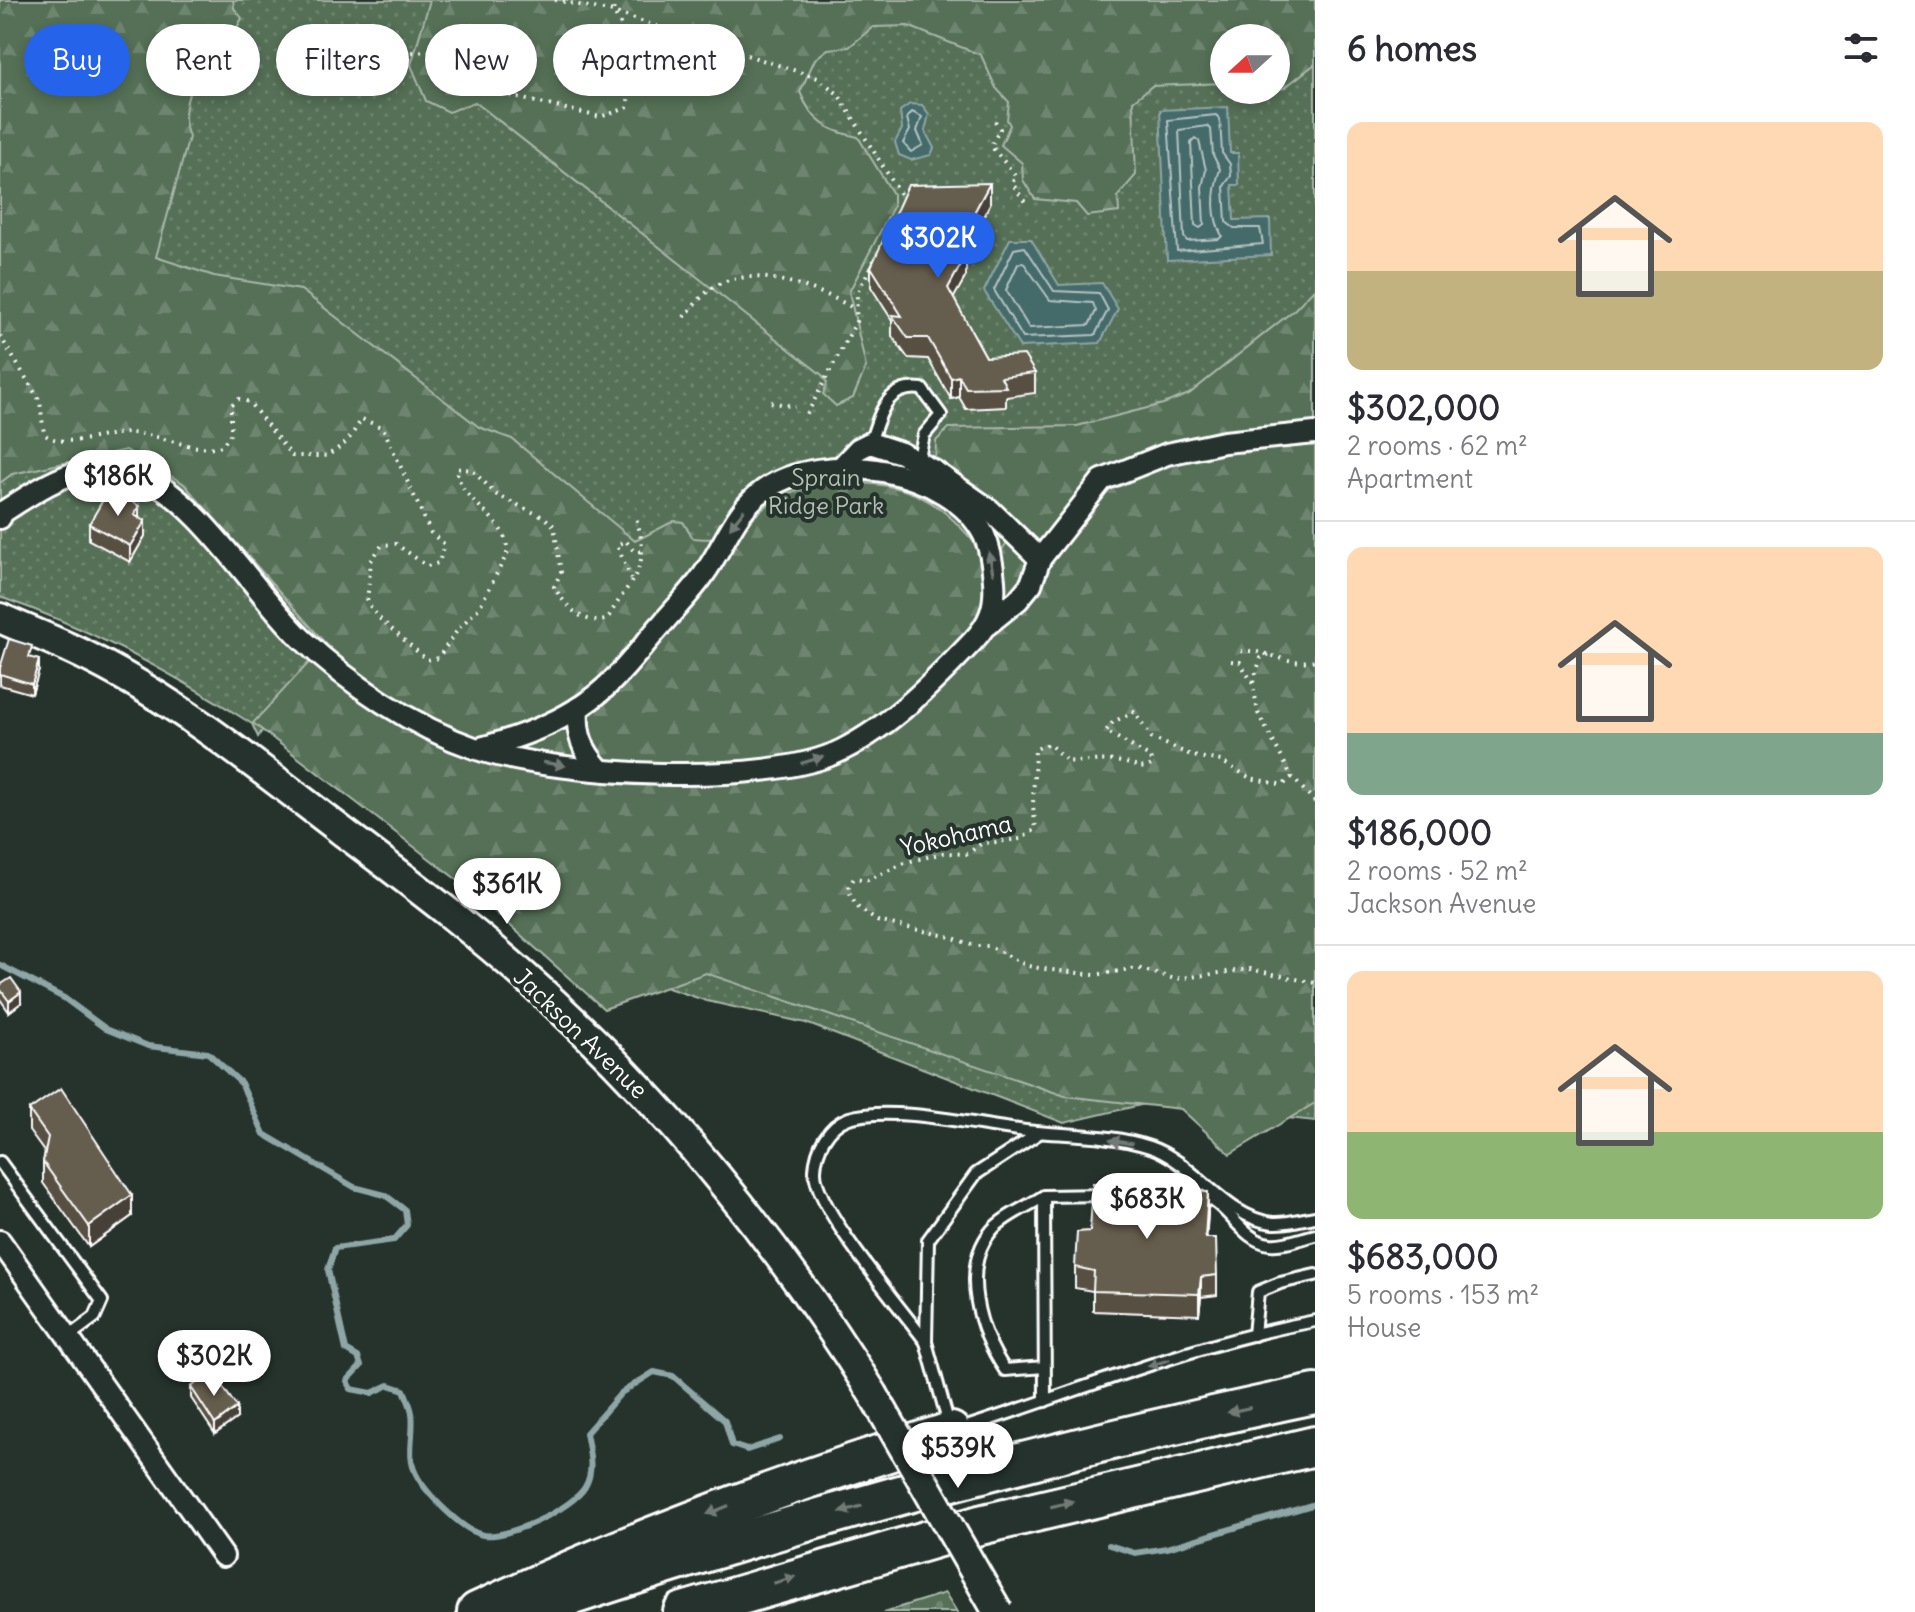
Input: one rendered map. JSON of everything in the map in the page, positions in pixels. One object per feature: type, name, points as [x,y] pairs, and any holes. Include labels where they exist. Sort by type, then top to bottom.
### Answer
[{"type":"highway","points":[[522,1612],[780,1529],[933,1485],[1315,1394]]},
{"type":"highway","points":[[477,1612],[569,1570],[738,1502],[951,1432]]},
{"type":"highway","points":[[683,1612],[980,1525],[1315,1446]]},
{"type":"main road","name":"Jackson Avenue","points":[[0,618],[94,660],[175,707],[464,924],[554,1002],[647,1097],[776,1250],[824,1316],[873,1394],[998,1612]]},
{"type":"street","points":[[0,518],[3,512],[45,484],[93,466],[141,476],[185,508],[301,638],[366,692],[477,749],[600,770],[725,773],[796,764],[842,751],[918,697],[987,625],[1018,600],[1031,584],[1040,559],[1102,480],[1167,454],[1224,442],[1315,433]]},
{"type":"street","points":[[843,465],[858,449],[870,443],[918,462],[990,510],[1040,559]]},
{"type":"street","points":[[477,749],[524,736],[578,708],[610,683],[705,574],[734,520],[764,490],[799,474],[843,465],[902,475],[948,496],[970,515],[985,537],[993,571],[993,608],[987,625]]},
{"type":"street","points":[[578,708],[581,746],[600,770]]},
{"type":"street","points":[[0,1241],[223,1556]]},
{"type":"lane","points":[[870,443],[891,394],[906,387],[922,389],[941,415],[924,435],[918,462]]},
{"type":"lane","points":[[926,1342],[834,1219],[814,1173],[821,1141],[847,1118],[882,1114],[1039,1133],[1066,1132],[1149,1146],[1177,1161],[1230,1202],[1261,1220],[1275,1223],[1315,1217]]},
{"type":"lane","points":[[1039,1133],[976,1174],[928,1240],[926,1342],[951,1432],[1254,1335],[1315,1321]]},
{"type":"lane","points":[[0,1162],[102,1301],[95,1317],[68,1337]]},
{"type":"lane","points":[[1045,1367],[1005,1370],[991,1349],[977,1303],[978,1256],[993,1229],[1044,1196],[1123,1195]]},
{"type":"lane","points":[[1186,1195],[1202,1195],[1226,1211],[1248,1237],[1271,1245],[1315,1235]]},
{"type":"lane","points":[[1044,1196],[1045,1401]]},
{"type":"lane","points":[[1254,1335],[1258,1292],[1315,1275]]},
{"type":"path","points":[[555,0],[613,12],[818,78],[838,94],[905,200],[898,213]]},
{"type":"path","points":[[409,52],[429,51],[454,60],[489,91],[600,117],[627,108],[633,61],[632,43],[613,12],[612,0]]},
{"type":"path","points":[[995,121],[1000,129],[991,146],[1016,176],[1012,183],[1027,205]]},
{"type":"path","points":[[807,414],[856,322],[854,309],[857,293],[878,253]]},
{"type":"path","points":[[684,317],[708,290],[738,277],[788,283],[854,309]]},
{"type":"path","points":[[0,336],[40,401],[44,434],[62,442],[127,433],[215,448],[228,442],[231,405],[239,399],[249,402],[292,456],[327,456],[347,442],[362,419],[383,428],[431,533],[444,544],[439,563],[427,566],[396,544],[382,545],[371,561],[367,602],[379,618],[427,660],[438,658],[459,628],[479,608],[507,554],[501,527],[469,495],[457,468],[472,470],[497,495],[545,518],[554,526],[561,572],[554,587],[580,616],[590,621],[605,620],[641,566],[643,552],[635,514]]},
{"type":"path","points":[[771,402],[795,407]]},
{"type":"path","points":[[631,582],[632,576],[617,545],[626,541],[633,550],[643,552]]},
{"type":"path","points":[[1241,651],[1271,654],[1285,660],[1315,660]]},
{"type":"path","points":[[1253,684],[1261,658],[1271,654]]},
{"type":"path","points":[[1231,661],[1240,662],[1253,684],[1258,713],[1292,777],[1315,802]]},
{"type":"path","name":"Yokohama","points":[[1292,777],[1283,785],[1250,778],[1221,761],[1193,756],[1152,738],[1134,712],[1113,722],[1106,731],[1151,758],[1153,764],[1134,768],[1118,761],[1067,761],[1059,757],[1049,744],[1041,745],[1035,749],[1033,766],[1036,829],[1028,836],[988,842],[967,854],[943,853],[907,862],[874,878],[854,878],[848,889],[856,906],[877,921],[951,937],[974,946],[989,946],[1036,967],[1095,975],[1137,968],[1175,979],[1250,969],[1315,983]]},
{"type":"green space","name":"Sprain Ridge Park","points":[[0,0],[1315,0],[1315,1121],[1149,1103],[1064,1123],[806,1023],[707,1001],[659,985],[289,689],[258,737],[252,724],[192,687],[98,637],[0,597]]},
{"type":"green space","points":[[0,0],[233,0],[234,8],[242,18],[239,24],[146,24],[146,96],[188,96],[185,115],[189,137],[156,257],[214,276],[301,290],[479,427],[512,439],[635,541],[674,521],[683,522],[693,538],[726,538],[742,531],[762,510],[791,492],[849,483],[889,487],[923,498],[949,516],[985,556],[997,556],[1006,544],[1007,519],[935,461],[936,441],[949,428],[1077,426],[1163,404],[1189,394],[1294,310],[1315,288],[1315,1103],[1230,1154],[1181,1109],[1065,1096],[706,973],[604,1009],[469,889],[253,723],[326,644],[183,483],[126,450],[12,474],[0,483]]},
{"type":"green space","points":[[430,0],[1315,0],[1315,64],[1290,83],[1290,24],[1210,24],[1210,84],[1152,86],[1133,101],[1136,175],[1118,196],[1119,212],[1087,216],[1076,203],[1035,199],[1023,180],[1022,163],[1001,145],[1010,125],[1007,120],[1009,102],[996,88],[981,55],[908,26],[873,27],[849,47],[828,49],[815,59],[800,92],[810,110],[829,128],[858,137],[893,194],[893,207],[849,292],[866,367],[853,398],[836,406],[823,394],[827,383],[822,375],[475,102],[449,112],[426,101],[411,65]]},
{"type":"green space","points":[[945,1593],[957,1612],[884,1612]]},
{"type":"water","points":[[910,104],[922,105],[929,114],[925,131],[934,148],[931,155],[911,160],[899,155],[895,142],[902,129],[900,111]]},
{"type":"water","points":[[1228,107],[1230,153],[1238,153],[1239,185],[1232,185],[1234,220],[1270,219],[1271,255],[1167,260],[1160,110]]},
{"type":"water","points":[[1010,239],[1031,239],[1059,285],[1102,283],[1118,309],[1100,343],[1020,347],[984,291]]},
{"type":"building","points":[[990,183],[958,242],[966,255],[948,288],[986,357],[1024,355],[1035,373],[1001,377],[1006,387],[966,388],[959,376],[951,378],[928,338],[908,338],[892,315],[902,316],[871,267],[908,185]]},
{"type":"building","points":[[110,488],[139,506],[134,515],[145,521],[130,546],[89,524]]},
{"type":"building","points":[[9,639],[32,646],[29,657],[39,660],[32,684],[0,674]]},
{"type":"building","points":[[11,978],[21,992],[9,1001],[0,985]]},
{"type":"building","points":[[61,1088],[132,1195],[89,1226],[43,1162],[48,1137],[29,1110]]},
{"type":"building","points":[[1093,1183],[1103,1183],[1105,1188],[1208,1192],[1205,1238],[1216,1238],[1217,1275],[1201,1277],[1199,1294],[1093,1291],[1094,1271],[1075,1267],[1077,1232],[1090,1231]]},
{"type":"building","points":[[212,1372],[237,1407],[215,1424],[191,1387]]},
{"type":"waterway","points":[[0,965],[64,998],[106,1029],[148,1046],[208,1053],[241,1083],[264,1134],[354,1187],[385,1195],[405,1210],[407,1225],[394,1240],[335,1248],[328,1270],[346,1350],[358,1357],[361,1366],[347,1381],[351,1389],[372,1393],[389,1385],[404,1390],[412,1413],[411,1452],[416,1474],[436,1500],[474,1532],[494,1535],[522,1527],[553,1513],[578,1496],[590,1474],[586,1433],[621,1393],[654,1372],[673,1376],[725,1421],[732,1445],[747,1450],[780,1439]]},
{"type":"waterway","points":[[1109,1545],[1135,1553],[1167,1548],[1315,1504]]}]
